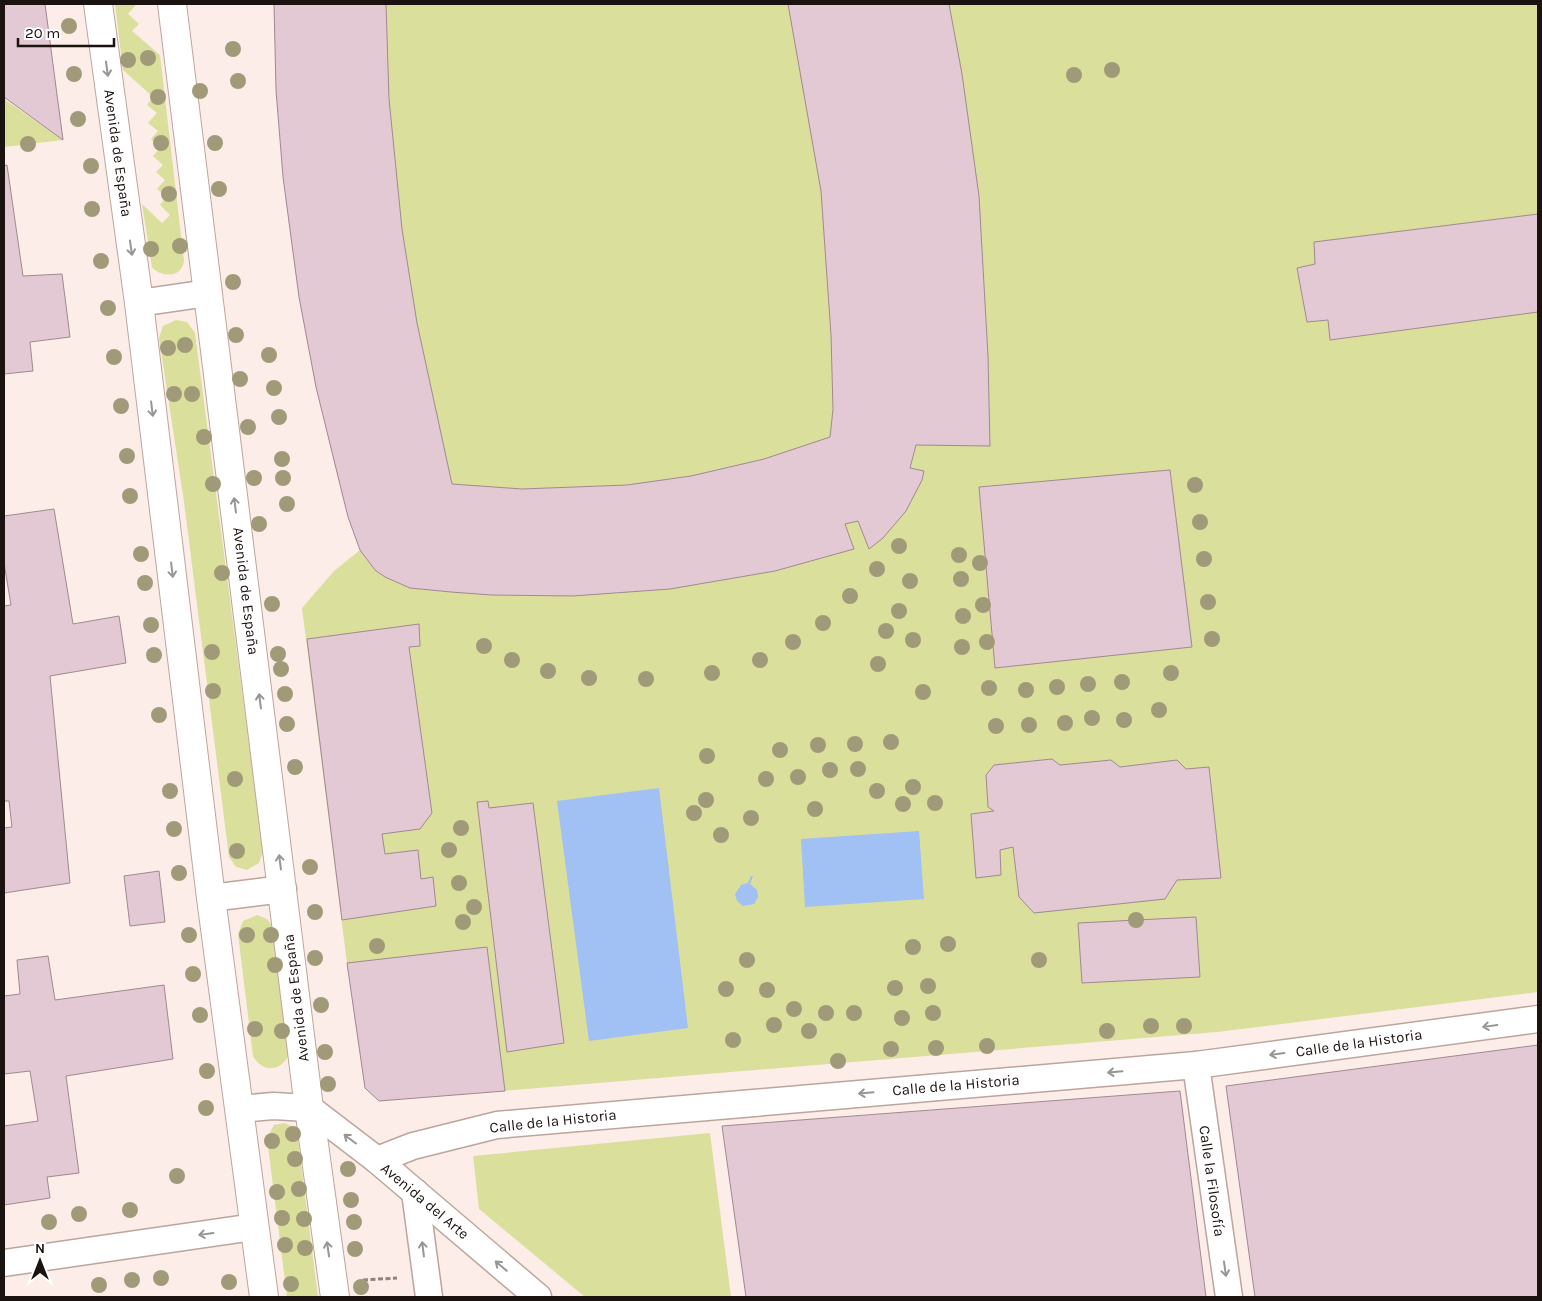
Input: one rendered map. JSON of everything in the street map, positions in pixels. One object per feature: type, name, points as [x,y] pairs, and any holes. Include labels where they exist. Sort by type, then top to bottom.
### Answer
[{"type":"main road","name":"Avenida de España","points":[[98,4],[139,303],[211,898],[264,1297]]},
{"type":"main road","name":"Avenida de España","points":[[172,4],[309,1108],[335,1297]]},
{"type":"street","points":[[139,303],[208,293]]},
{"type":"street","points":[[211,898],[283,889]]},
{"type":"street","name":"Calle de la Historia","points":[[376,1160],[413,1146],[497,1125],[1196,1065],[1538,1019]]},
{"type":"street","name":"Calle la Filosofía","points":[[1196,1065],[1228,1297]]},
{"type":"street","points":[[239,1109],[273,1106],[309,1108]]},
{"type":"street","name":"Avenida del Arte","points":[[309,1108],[415,1192],[538,1297]]},
{"type":"street","points":[[415,1192],[429,1297]]},
{"type":"street","points":[[4,1263],[254,1227]]},
{"type":"green space","points":[[115,4],[136,5],[128,14],[139,24],[132,31],[160,55],[184,261],[179,271],[171,274],[161,273],[152,267],[142,204],[162,223],[170,215],[160,205],[166,197],[157,189],[165,180],[156,172],[163,165],[153,156],[160,148],[151,139],[158,131],[148,123],[157,113],[147,105],[153,97],[123,70]]},
{"type":"green space","points":[[274,4],[1538,4],[1538,992],[1217,1032],[379,1101],[365,1088],[347,963],[302,608],[334,571],[360,550],[336,471],[303,319],[282,162],[275,57]]},
{"type":"green space","points":[[4,99],[63,140],[4,147]]},
{"type":"green space","points":[[176,320],[187,322],[195,333],[263,851],[259,863],[247,870],[236,867],[229,857],[184,502],[159,338],[163,326]]},
{"type":"green space","points":[[257,915],[267,919],[273,927],[289,1054],[282,1064],[272,1068],[266,1068],[261,1065],[253,1056],[238,934],[243,921]]},
{"type":"green space","points":[[284,1123],[292,1126],[297,1132],[318,1297],[287,1297],[267,1138],[274,1125]]},
{"type":"green space","points":[[710,1133],[731,1297],[585,1297],[479,1209],[473,1156]]},
{"type":"water","points":[[659,788],[688,1028],[589,1041],[557,801]]},
{"type":"water","points":[[919,831],[924,899],[805,907],[801,839]]},
{"type":"water","points":[[751,876],[753,876],[750,884],[757,890],[758,897],[754,904],[743,906],[737,901],[735,894],[741,885],[748,883]]},
{"type":"building","points":[[4,4],[45,4],[63,140],[4,97]]},
{"type":"building","points":[[274,4],[386,4],[389,99],[402,229],[417,323],[452,484],[522,489],[627,485],[691,476],[764,459],[830,437],[833,409],[831,335],[821,191],[788,4],[949,4],[962,74],[979,196],[988,356],[990,446],[916,445],[910,468],[924,471],[922,480],[906,511],[883,538],[869,549],[858,521],[845,524],[854,549],[775,571],[670,589],[573,596],[491,595],[410,588],[385,577],[375,570],[360,550],[348,517],[316,387],[299,297],[283,177],[276,90]]},
{"type":"building","points":[[7,165],[23,276],[62,274],[70,337],[30,342],[33,371],[4,374],[4,166]]},
{"type":"building","points":[[1538,214],[1538,312],[1330,340],[1328,320],[1307,322],[1297,268],[1315,264],[1314,242]]},
{"type":"building","points":[[1170,470],[1192,647],[995,668],[979,487]]},
{"type":"building","points":[[54,509],[73,624],[119,616],[126,663],[50,676],[70,883],[4,893],[4,828],[12,827],[9,801],[4,801],[4,606],[11,605],[4,563],[4,516]]},
{"type":"building","points":[[419,624],[420,646],[409,647],[432,813],[420,829],[382,834],[385,854],[418,850],[421,879],[433,877],[436,906],[342,920],[307,639]]},
{"type":"building","points":[[1052,759],[1060,765],[1111,760],[1120,767],[1177,760],[1186,769],[1209,767],[1221,878],[1177,880],[1165,899],[1034,913],[1019,897],[1013,847],[1000,850],[1001,875],[976,878],[971,814],[994,811],[988,807],[986,775],[994,765]]},
{"type":"building","points":[[488,801],[489,808],[533,803],[564,1043],[507,1052],[477,802]]},
{"type":"building","points":[[159,871],[165,922],[130,926],[124,876]]},
{"type":"building","points":[[1196,917],[1200,977],[1082,983],[1078,923]]},
{"type":"building","points":[[487,947],[505,1091],[379,1101],[365,1088],[347,963]]},
{"type":"building","points":[[48,956],[55,1000],[164,985],[173,1059],[66,1076],[79,1173],[47,1177],[50,1198],[4,1205],[4,1126],[38,1121],[30,1071],[4,1074],[4,996],[20,994],[17,960]]},
{"type":"building","points":[[1538,1045],[1538,1297],[1255,1297],[1226,1086]]},
{"type":"building","points":[[1180,1091],[1206,1297],[746,1297],[722,1126]]}]
